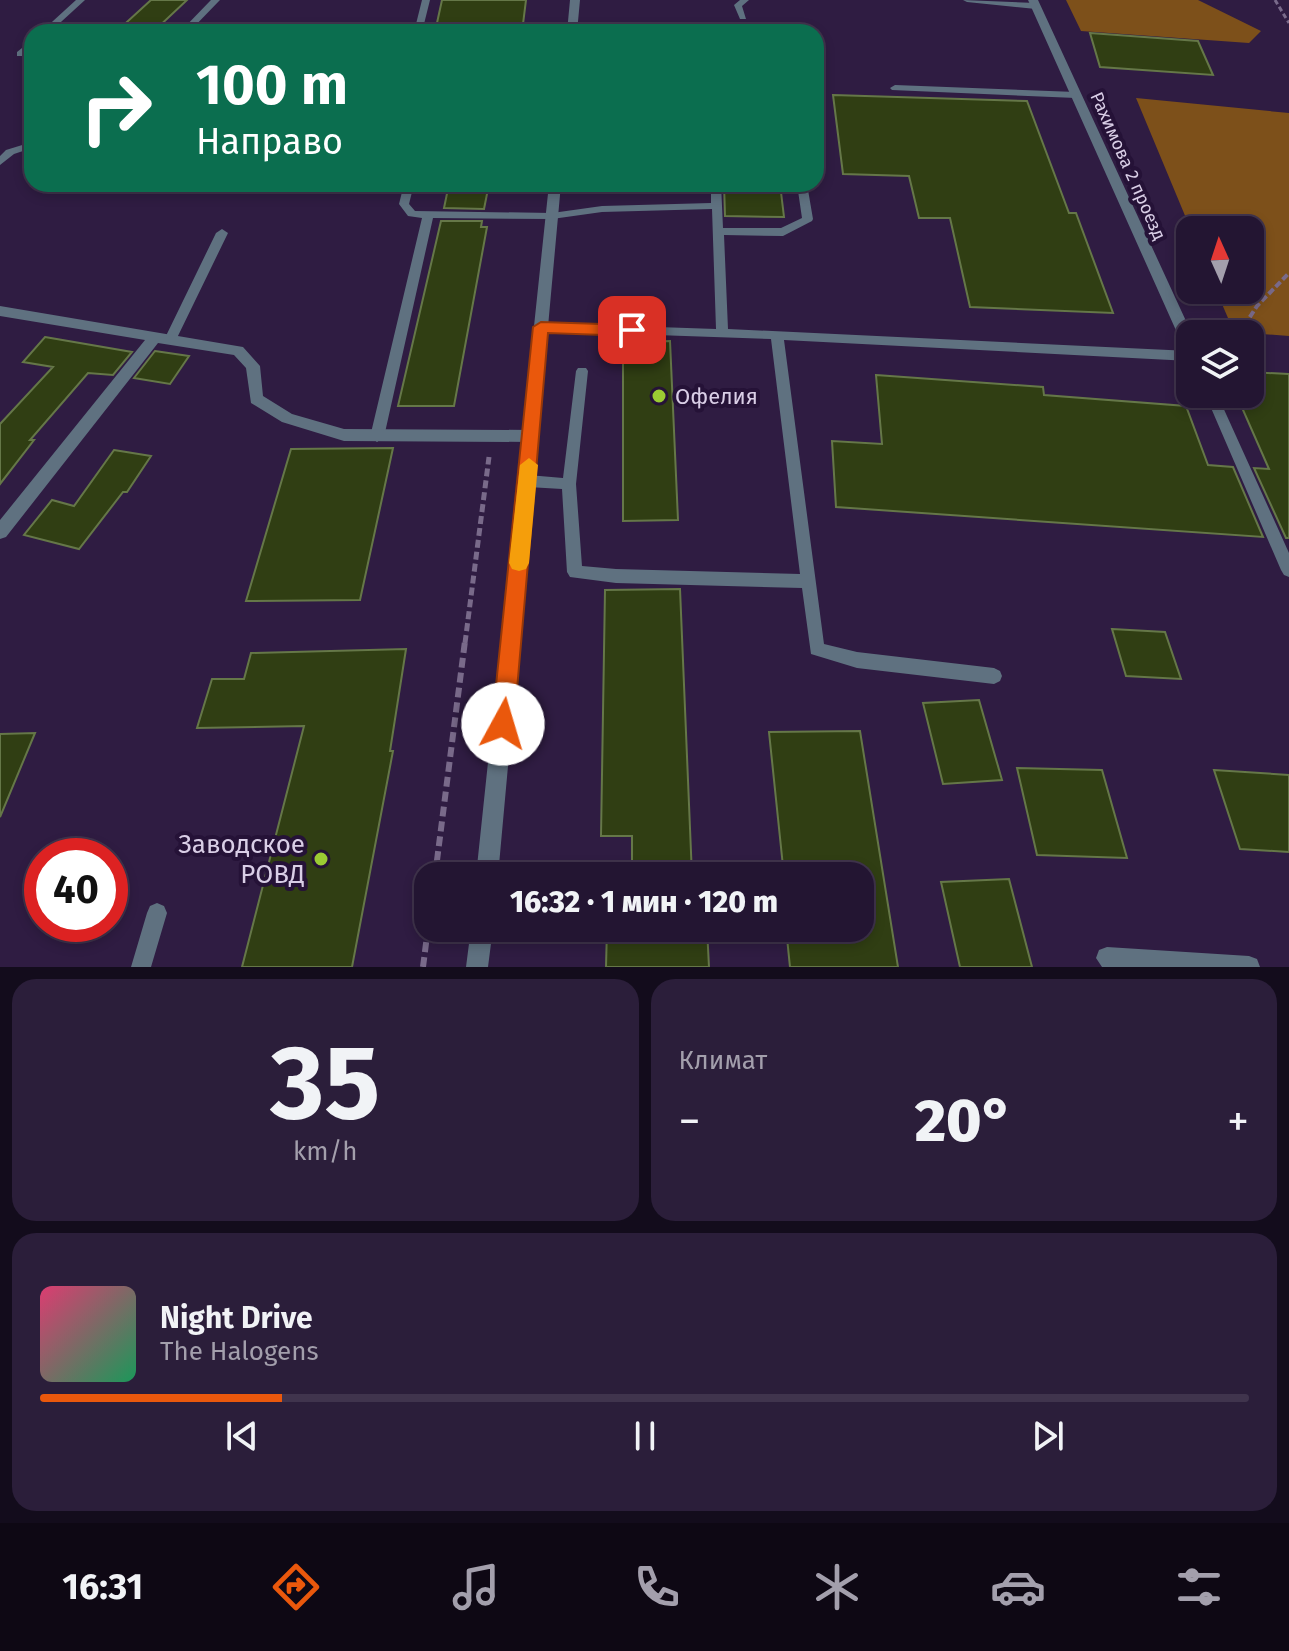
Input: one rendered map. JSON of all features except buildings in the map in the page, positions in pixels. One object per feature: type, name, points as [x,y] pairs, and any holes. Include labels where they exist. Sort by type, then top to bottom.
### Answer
[{"type":"street","points":[[573,24],[575,0]]},
{"type":"street","name":"Рахимова 2 проезд","points":[[1035,3],[1178,320]]},
{"type":"street","points":[[488,862],[554,192]]},
{"type":"street","points":[[0,311],[238,351],[253,366],[256,399],[287,418],[344,435],[532,436]]},
{"type":"street","points":[[0,532],[163,338]]},
{"type":"street","points":[[477,967],[480,942]]},
{"type":"street","points":[[1107,958],[1249,967]]},
{"type":"lane","points":[[54,24],[81,0]]},
{"type":"lane","points":[[192,24],[216,0]]},
{"type":"lane","points":[[420,24],[426,0]]},
{"type":"lane","points":[[743,17],[738,5],[745,0]]},
{"type":"lane","points":[[967,0],[1035,3]]},
{"type":"lane","points":[[20,54],[24,50]]},
{"type":"lane","points":[[895,88],[1076,95]]},
{"type":"lane","points":[[0,162],[10,152],[24,148]]},
{"type":"lane","points":[[407,192],[404,204],[412,214],[552,216],[602,209],[716,206]]},
{"type":"lane","points":[[716,192],[722,334]]},
{"type":"lane","points":[[717,231],[783,232],[808,219],[803,192]]},
{"type":"lane","points":[[377,437],[428,214]]},
{"type":"lane","points":[[163,338],[222,233]]},
{"type":"lane","points":[[541,327],[777,335],[1176,355]]},
{"type":"lane","points":[[777,335],[817,649],[857,660],[994,676]]},
{"type":"lane","points":[[582,371],[569,484],[575,572],[616,576],[809,581]]},
{"type":"lane","points":[[1217,408],[1289,570]]},
{"type":"lane","points":[[528,481],[569,484]]},
{"type":"lane","points":[[141,967],[157,913]]},
{"type":"path","points":[[1275,0],[1289,23]]},
{"type":"path","points":[[1248,320],[1257,306],[1289,273]]},
{"type":"path","points":[[437,862],[492,436]]},
{"type":"path","points":[[423,967],[426,942]]},
{"type":"shaded area","points":[[1066,0],[1198,0],[1261,31],[1249,43],[1081,31]]},
{"type":"shaded area","points":[[1136,98],[1289,113],[1289,336],[1264,334],[1264,320],[1229,320],[1222,304],[1264,304],[1264,216],[1185,216]]},
{"type":"slow traffic","points":[[519,563],[529,465]]},
{"type":"place","name":"Офелия","points":[[659,396]]},
{"type":"place","name":"Заводское РОВД","points":[[321,859]]},
{"type":"route","points":[[503,724],[541,327],[632,330]]}]
